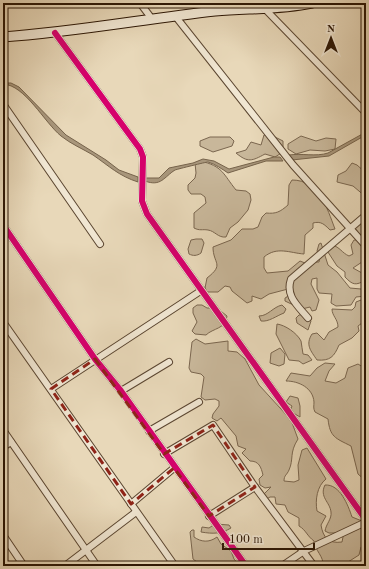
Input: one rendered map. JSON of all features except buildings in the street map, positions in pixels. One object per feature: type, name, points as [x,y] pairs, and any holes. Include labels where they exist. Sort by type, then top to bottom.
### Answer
[{"type":"main road","points":[[3,37],[55,33],[176,17],[213,7],[247,7],[266,10],[288,8],[312,3]]},
{"type":"street","points":[[140,3],[152,19]]},
{"type":"street","points":[[266,10],[366,114]]},
{"type":"street","points":[[176,17],[283,150],[293,165],[366,246]]},
{"type":"street","points":[[55,33],[140,149],[143,156],[142,201],[146,214],[202,290],[366,521],[304,551],[282,566]]},
{"type":"street","points":[[3,104],[100,244]]},
{"type":"street","points":[[308,318],[290,296],[289,289],[291,279],[366,215]]},
{"type":"street","points":[[4,229],[95,359],[121,391],[164,454],[246,566]]},
{"type":"street","points":[[51,389],[202,290]]},
{"type":"street","points":[[3,322],[175,566]]},
{"type":"street","points":[[121,391],[169,362]]},
{"type":"street","points":[[149,431],[199,402]]},
{"type":"street","points":[[164,454],[213,425],[255,487],[314,566]]},
{"type":"street","points":[[3,430],[97,566]]},
{"type":"street","points":[[3,447],[11,442]]},
{"type":"street","points":[[131,504],[174,468]]},
{"type":"street","points":[[209,516],[255,487]]},
{"type":"street","points":[[64,566],[136,512]]},
{"type":"street","points":[[3,534],[24,566]]},
{"type":"highlighted area","points":[[95,359],[164,454],[213,425],[255,487],[209,516],[174,468],[131,504],[51,389]]},
{"type":"shaded area","points":[[3,83],[11,83],[19,87],[66,135],[119,170],[138,177],[138,182],[120,174],[93,155],[65,139],[55,130],[27,97],[11,86]]},
{"type":"shaded area","points":[[366,132],[364,136],[329,156],[292,160],[289,155],[319,155],[328,153]]},
{"type":"shaded area","points":[[264,135],[275,137],[283,141],[283,152],[275,157],[265,154],[250,160],[247,160],[236,153],[246,150],[251,142],[261,145]]},
{"type":"shaded area","points":[[301,136],[316,141],[326,138],[336,139],[335,149],[325,151],[310,150],[296,154],[288,149],[288,144]]},
{"type":"shaded area","points":[[210,137],[230,137],[234,141],[232,146],[213,152],[200,146],[200,141]]},
{"type":"shaded area","points":[[274,157],[280,157],[283,161],[266,161],[228,173],[216,165],[208,162],[175,170],[159,182],[150,183],[145,181],[146,178],[159,178],[169,168],[193,163],[203,159],[214,161],[229,169]]},
{"type":"shaded area","points":[[200,161],[214,165],[222,171],[236,190],[246,191],[250,194],[251,200],[248,210],[238,222],[230,228],[226,237],[210,231],[194,228],[194,213],[206,203],[205,197],[201,194],[191,194],[188,190],[188,185],[195,178],[195,163]]},
{"type":"shaded area","points":[[352,163],[357,165],[366,173],[366,197],[353,186],[337,182],[338,175],[346,171]]},
{"type":"shaded area","points":[[292,180],[301,181],[315,190],[325,204],[335,229],[330,230],[318,222],[313,223],[313,228],[305,235],[304,254],[279,251],[264,257],[264,268],[267,273],[288,271],[300,261],[305,263],[305,268],[292,275],[289,280],[288,289],[269,294],[261,299],[252,296],[252,301],[247,303],[232,291],[230,287],[225,286],[218,292],[207,292],[205,288],[207,278],[216,270],[217,267],[213,247],[231,240],[242,229],[253,229],[258,227],[262,217],[266,213],[278,212],[288,205],[289,185]]},
{"type":"shaded area","points":[[366,215],[366,242],[354,227]]},
{"type":"shaded area","points":[[202,239],[204,243],[201,253],[196,255],[189,254],[188,249],[191,240]]},
{"type":"shaded area","points":[[354,240],[359,240],[363,243],[362,248],[366,257],[365,260],[353,268],[362,273],[362,282],[357,284],[351,282],[345,277],[345,272],[337,266],[326,249],[332,245],[349,256],[353,254],[351,245]]},
{"type":"shaded area","points":[[321,243],[328,265],[337,272],[350,288],[361,289],[366,285],[366,296],[356,297],[351,305],[336,306],[331,303],[332,294],[319,293],[317,289],[317,278],[312,279],[311,284],[319,300],[316,310],[312,311],[310,307],[302,309],[285,301],[285,298],[290,290],[290,283],[313,262],[319,262],[320,257],[317,251],[319,244]]},
{"type":"shaded area","points":[[366,300],[366,322],[358,326],[359,331],[352,338],[339,345],[331,357],[325,360],[317,360],[309,345],[312,334],[317,333],[324,340],[329,332],[338,327],[332,309],[352,310],[355,307],[356,302]]},
{"type":"shaded area","points":[[197,305],[202,305],[207,308],[217,308],[227,316],[222,326],[206,335],[195,334],[192,331],[197,322],[193,313],[193,308]]},
{"type":"shaded area","points":[[282,305],[286,309],[284,313],[270,320],[261,321],[259,316],[265,315]]},
{"type":"shaded area","points":[[305,314],[311,321],[308,330],[297,323],[296,318],[299,315]]},
{"type":"shaded area","points":[[277,324],[287,328],[297,335],[301,341],[303,354],[308,355],[312,360],[303,364],[299,361],[289,360],[276,334]]},
{"type":"shaded area","points":[[196,339],[205,344],[228,341],[228,351],[237,352],[245,359],[259,385],[291,420],[298,439],[295,444],[288,472],[284,477],[284,481],[294,482],[299,480],[298,465],[302,450],[307,448],[326,479],[319,489],[316,502],[317,511],[326,516],[321,525],[323,533],[327,539],[333,542],[342,542],[343,537],[340,533],[329,533],[325,531],[331,515],[330,508],[323,493],[325,485],[335,488],[346,501],[352,517],[362,521],[366,534],[366,548],[361,547],[359,555],[348,562],[347,566],[332,566],[331,564],[323,566],[322,559],[314,541],[299,526],[299,518],[288,512],[285,505],[276,504],[275,497],[270,497],[265,500],[263,499],[264,494],[271,487],[265,488],[260,485],[259,479],[263,475],[258,463],[250,461],[242,453],[246,449],[238,446],[236,436],[221,418],[217,421],[212,418],[219,406],[219,401],[215,399],[205,400],[201,397],[204,377],[201,374],[191,372],[189,368],[192,342]]},
{"type":"shaded area","points":[[280,348],[285,354],[284,364],[279,366],[270,363],[271,353]]},
{"type":"shaded area","points":[[325,363],[335,364],[329,371],[325,381],[336,383],[345,378],[348,368],[358,364],[366,369],[366,481],[358,474],[351,446],[334,436],[330,430],[328,419],[315,412],[313,397],[308,389],[296,382],[286,381],[291,373],[310,376],[317,368]]},
{"type":"shaded area","points":[[290,396],[298,398],[300,417],[290,411],[292,406],[286,402]]},
{"type":"shaded area","points":[[215,524],[229,525],[231,528],[217,533],[201,532],[202,527],[209,528]]},
{"type":"shaded area","points":[[194,530],[194,537],[202,541],[208,541],[217,537],[221,544],[231,551],[234,559],[240,566],[198,566],[197,562],[193,559],[190,532]]},
{"type":"cycle path","points":[[55,33],[140,149],[143,157],[142,201],[147,214],[366,520]]},
{"type":"cycle path","points":[[3,225],[95,359],[121,391],[246,566]]}]
